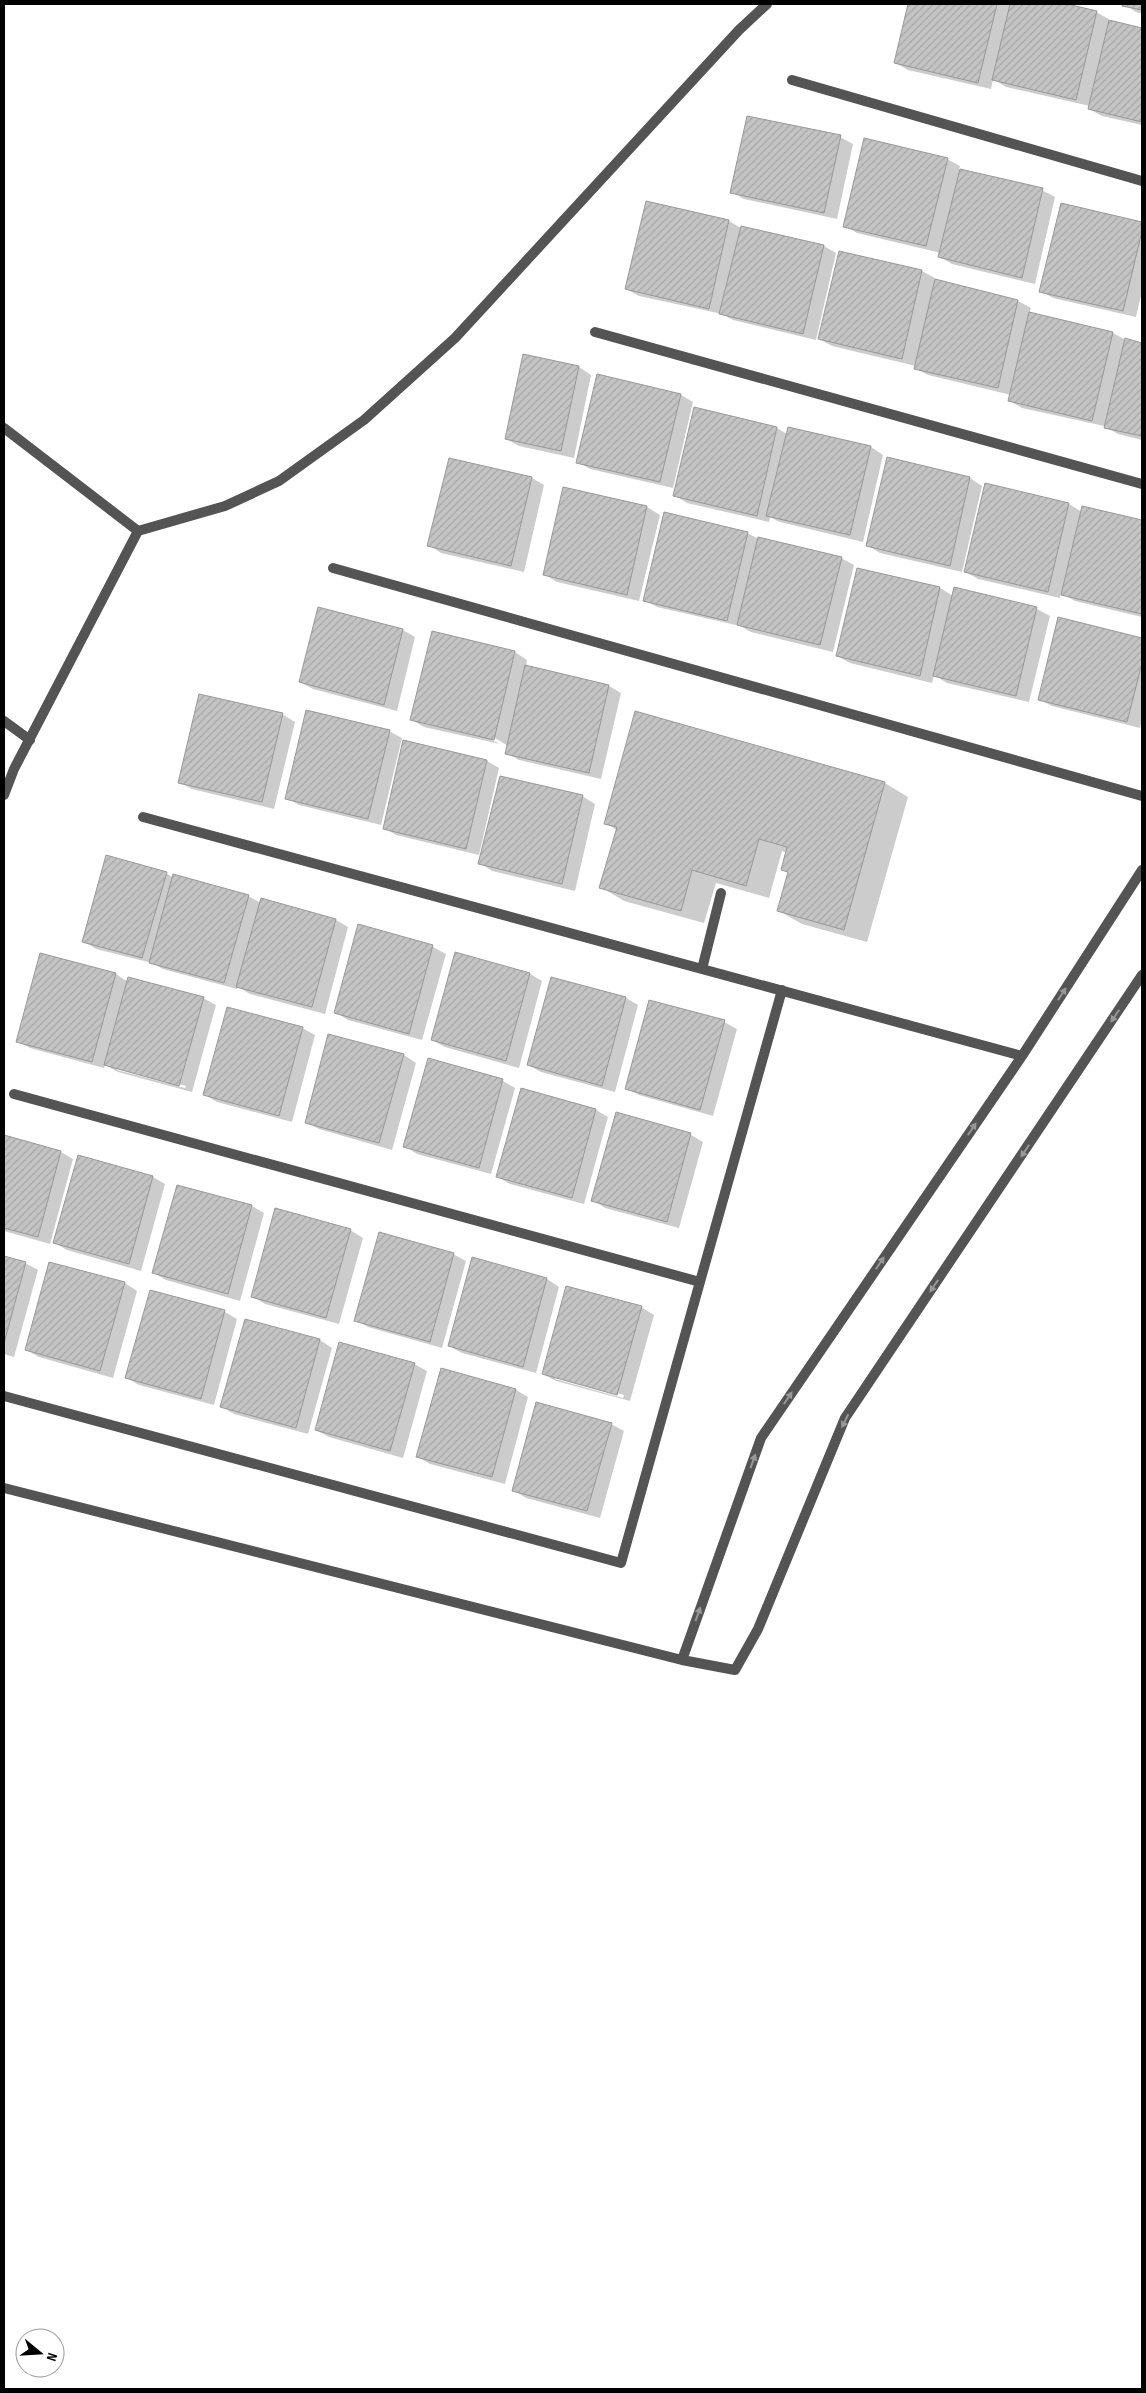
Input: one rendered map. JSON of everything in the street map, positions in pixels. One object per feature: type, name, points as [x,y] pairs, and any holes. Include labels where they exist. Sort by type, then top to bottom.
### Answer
[{"type":"street","points":[[4,795],[30,740],[138,531],[225,506],[279,481],[364,420],[455,338],[739,30],[767,4]]},
{"type":"street","points":[[792,80],[1142,181]]},
{"type":"street","points":[[595,332],[1142,484]]},
{"type":"street","points":[[4,428],[138,531]]},
{"type":"street","points":[[333,568],[1142,796]]},
{"type":"street","points":[[4,721],[30,740]]},
{"type":"street","points":[[144,817],[1022,1056]]},
{"type":"street","points":[[682,1660],[761,1438],[1022,1056],[1142,870]]},
{"type":"street","points":[[702,968],[721,893]]},
{"type":"street","points":[[4,1488],[682,1660],[735,1670],[758,1629],[845,1418],[1142,976]]},
{"type":"street","points":[[4,1396],[621,1562],[782,990]]},
{"type":"street","points":[[14,1094],[700,1282]]},
{"type":"building","points":[[908,4],[997,4],[978,83],[894,63]]},
{"type":"building","points":[[1010,4],[1067,4],[1097,11],[1076,100],[992,80]]},
{"type":"building","points":[[1123,4],[1142,4],[1142,10],[1122,6]]},
{"type":"building","points":[[1109,20],[1142,28],[1142,122],[1088,109]]},
{"type":"building","points":[[747,116],[841,135],[824,213],[730,193]]},
{"type":"building","points":[[864,138],[948,158],[926,246],[843,227]]},
{"type":"building","points":[[960,169],[1043,188],[1022,278],[938,257]]},
{"type":"building","points":[[646,201],[729,220],[709,309],[625,289]]},
{"type":"building","points":[[1061,203],[1142,222],[1142,231],[1123,311],[1039,292]]},
{"type":"building","points":[[741,226],[824,245],[803,334],[719,314]]},
{"type":"building","points":[[839,251],[922,270],[902,359],[818,339]]},
{"type":"building","points":[[935,279],[1018,300],[998,388],[914,369]]},
{"type":"building","points":[[1029,312],[1113,332],[1092,421],[1008,401]]},
{"type":"building","points":[[1125,338],[1142,343],[1142,436],[1104,428]]},
{"type":"building","points":[[523,354],[579,366],[561,451],[505,439]]},
{"type":"building","points":[[597,374],[681,394],[660,482],[576,463]]},
{"type":"building","points":[[694,407],[777,427],[757,516],[673,496]]},
{"type":"building","points":[[788,427],[871,446],[850,535],[766,516]]},
{"type":"building","points":[[887,457],[970,477],[950,566],[866,546]]},
{"type":"building","points":[[449,458],[532,477],[511,566],[427,546]]},
{"type":"building","points":[[985,483],[1069,503],[1048,592],[964,572]]},
{"type":"building","points":[[563,487],[647,506],[627,595],[543,575]]},
{"type":"building","points":[[1082,506],[1142,520],[1142,614],[1061,595]]},
{"type":"building","points":[[664,512],[748,532],[727,621],[643,601]]},
{"type":"building","points":[[758,537],[842,557],[820,645],[737,625]]},
{"type":"building","points":[[857,568],[940,587],[920,676],[836,656]]},
{"type":"building","points":[[954,587],[1037,607],[1016,696],[933,676]]},
{"type":"building","points":[[318,607],[403,629],[384,705],[299,682]]},
{"type":"building","points":[[1058,617],[1142,638],[1142,663],[1127,722],[1038,700]]},
{"type":"building","points":[[432,631],[515,651],[494,740],[410,720]]},
{"type":"building","points":[[525,665],[609,685],[589,773],[505,754]]},
{"type":"building","points":[[199,694],[283,713],[262,802],[178,783]]},
{"type":"building","points":[[306,710],[390,730],[368,819],[285,799]]},
{"type":"building","points":[[635,711],[885,782],[844,930],[777,911],[788,872],[781,870],[787,847],[759,839],[746,886],[692,870],[681,911],[599,888],[617,827],[604,824]]},
{"type":"building","points":[[403,740],[487,760],[466,849],[383,829]]},
{"type":"building","points":[[500,776],[583,795],[562,884],[478,864]]},
{"type":"building","points":[[106,855],[167,872],[142,958],[82,942]]},
{"type":"building","points":[[173,874],[249,895],[224,983],[149,963]]},
{"type":"building","points":[[261,898],[336,919],[312,1007],[236,987]]},
{"type":"building","points":[[358,924],[433,945],[409,1034],[334,1013]]},
{"type":"building","points":[[455,952],[530,973],[506,1061],[431,1040]]},
{"type":"building","points":[[40,953],[116,973],[92,1062],[16,1042]]},
{"type":"building","points":[[128,977],[204,997],[179,1086],[104,1065]]},
{"type":"building","points":[[551,977],[626,997],[602,1086],[527,1065]]},
{"type":"building","points":[[649,1000],[725,1020],[700,1110],[625,1089]]},
{"type":"building","points":[[227,1007],[303,1027],[279,1116],[203,1095]]},
{"type":"building","points":[[328,1034],[404,1054],[379,1143],[305,1123]]},
{"type":"building","points":[[428,1058],[503,1079],[479,1168],[403,1147]]},
{"type":"building","points":[[521,1088],[596,1109],[572,1198],[496,1177]]},
{"type":"building","points":[[616,1112],[691,1133],[667,1222],[591,1201]]},
{"type":"building","points":[[4,1135],[61,1151],[38,1237],[4,1228]]},
{"type":"building","points":[[78,1155],[153,1176],[129,1264],[53,1243]]},
{"type":"building","points":[[177,1185],[252,1205],[228,1294],[152,1273]]},
{"type":"building","points":[[275,1208],[351,1229],[326,1318],[251,1297]]},
{"type":"building","points":[[379,1232],[454,1253],[430,1342],[354,1321]]},
{"type":"building","points":[[4,1256],[26,1262],[4,1343]]},
{"type":"building","points":[[472,1257],[547,1278],[523,1367],[448,1346]]},
{"type":"building","points":[[49,1262],[125,1282],[100,1371],[25,1350]]},
{"type":"building","points":[[566,1286],[642,1306],[617,1395],[542,1374]]},
{"type":"building","points":[[150,1290],[225,1310],[201,1399],[125,1378]]},
{"type":"building","points":[[245,1319],[320,1339],[296,1428],[220,1407]]},
{"type":"building","points":[[339,1342],[415,1363],[390,1451],[315,1430]]},
{"type":"building","points":[[441,1368],[516,1389],[492,1477],[416,1457]]},
{"type":"building","points":[[536,1402],[612,1423],[587,1511],[512,1491]]}]
